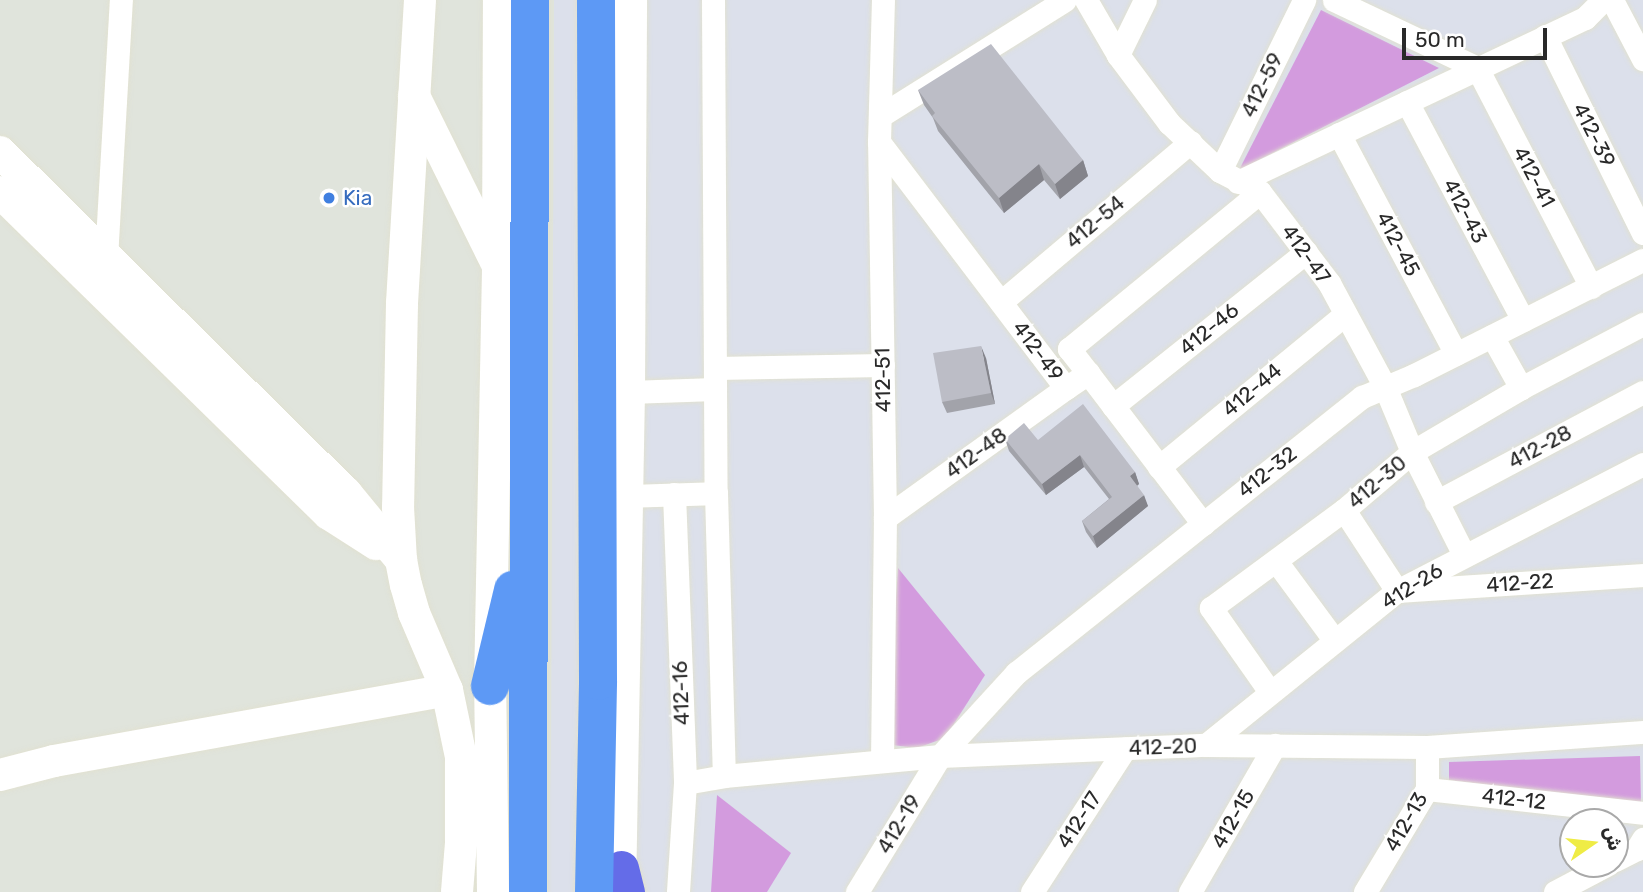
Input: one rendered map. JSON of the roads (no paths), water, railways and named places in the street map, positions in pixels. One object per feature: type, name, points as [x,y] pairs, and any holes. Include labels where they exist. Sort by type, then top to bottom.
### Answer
[{"type":"highway","points":[[528,892],[526,534],[530,0]]},
{"type":"highway","points":[[596,0],[597,519],[616,886]]},
{"type":"highway","points":[[597,519],[625,624]]},
{"type":"highway","points":[[490,686],[526,534]]},
{"type":"street","points":[[106,258],[121,0]]},
{"type":"street","points":[[420,0],[402,303],[398,506],[401,559],[414,613],[447,690],[461,757],[461,843],[457,892]]},
{"type":"street","points":[[493,892],[490,686],[498,267],[499,0]]},
{"type":"street","points":[[616,886],[625,624],[629,392],[631,0]]},
{"type":"street","points":[[713,0],[716,493],[724,776]]},
{"type":"street","name":"412-51","points":[[883,0],[878,142],[886,518],[883,761]]},
{"type":"street","points":[[880,116],[1065,0]]},
{"type":"street","name":"412-47","points":[[1086,0],[1118,55],[1169,123],[1229,176],[1260,192],[1329,283],[1385,387],[1412,452],[1464,555]]},
{"type":"street","points":[[1118,55],[1145,0]]},
{"type":"street","name":"412-59","points":[[1229,176],[1304,0]]},
{"type":"street","points":[[1334,0],[1477,68]]},
{"type":"street","points":[[1229,176],[1339,134],[1585,18],[1603,0]]},
{"type":"street","points":[[1612,0],[1643,59]]},
{"type":"street","name":"412-39","points":[[1545,36],[1643,233]]},
{"type":"street","name":"412-41","points":[[1477,68],[1591,286]]},
{"type":"street","points":[[413,95],[498,267]]},
{"type":"street","name":"412-43","points":[[1407,102],[1523,320]]},
{"type":"street","name":"412-45","points":[[1339,134],[1456,354]]},
{"type":"street","name":"412-49","points":[[878,142],[1066,388],[1088,373],[1203,524]]},
{"type":"street","name":"412-54","points":[[1001,302],[1190,142]]},
{"type":"street","points":[[0,152],[106,258],[337,503]]},
{"type":"street","points":[[0,192],[401,559]]},
{"type":"street","points":[[1048,364],[1260,192]]},
{"type":"street","name":"412-46","points":[[1113,406],[1306,252]]},
{"type":"street","name":"412-32","points":[[940,756],[1016,673],[1362,397],[1456,354],[1643,260]]},
{"type":"street","name":"412-44","points":[[1159,467],[1345,314]]},
{"type":"street","name":"412-30","points":[[1270,692],[1211,608],[1344,510],[1412,452],[1521,388],[1643,324]]},
{"type":"street","points":[[1492,335],[1521,388]]},
{"type":"street","points":[[1069,348],[1088,373]]},
{"type":"street","points":[[629,392],[715,379],[883,365]]},
{"type":"street","name":"412-48","points":[[886,518],[1066,388]]},
{"type":"street","name":"412-28","points":[[1436,502],[1643,392]]},
{"type":"street","name":"412-26","points":[[1206,745],[1397,591],[1643,464]]},
{"type":"street","points":[[627,496],[716,493]]},
{"type":"street","name":"412-16","points":[[674,494],[685,783],[678,892]]},
{"type":"street","points":[[1344,510],[1397,591]]},
{"type":"street","points":[[1276,561],[1335,641]]},
{"type":"street","name":"412-22","points":[[1397,591],[1643,575]]},
{"type":"street","points":[[0,775],[54,761],[447,690]]},
{"type":"street","name":"412-20","points":[[685,783],[724,776],[940,756],[1206,745],[1427,747],[1643,732]]},
{"type":"street","name":"412-15","points":[[1190,892],[1275,745]]},
{"type":"street","name":"412-13","points":[[1365,892],[1427,789],[1427,747]]},
{"type":"street","name":"412-17","points":[[1032,892],[1125,748]]},
{"type":"street","name":"412-19","points":[[857,892],[940,756]]},
{"type":"street","name":"412-12","points":[[1427,789],[1643,813]]},
{"type":"street","points":[[1555,892],[1582,878]]},
{"type":"place","name":"Kia","points":[[329,198]]}]
